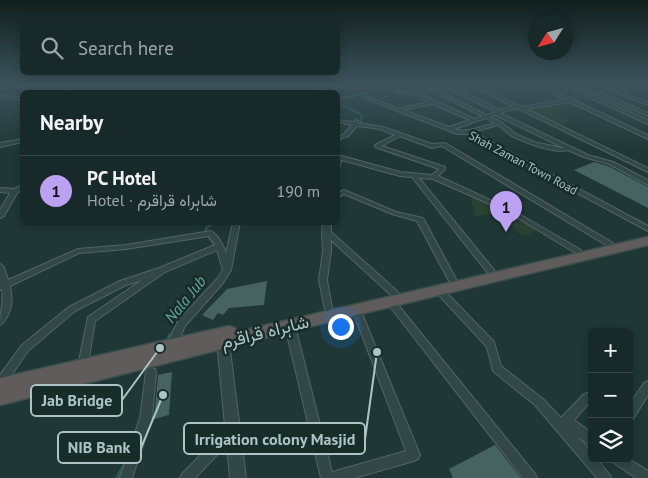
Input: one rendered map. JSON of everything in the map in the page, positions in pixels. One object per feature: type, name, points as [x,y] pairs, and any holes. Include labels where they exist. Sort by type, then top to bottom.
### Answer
[{"type":"highway","name":"شاہراہ قراقرم","points":[[0,384],[83,366],[158,355],[223,342],[356,309],[452,279],[648,234]]},
{"type":"highway","name":"شاہراہ قراقرم","points":[[0,398],[328,308],[439,290],[648,241]]},
{"type":"street","name":"Shah Zaman Town Road","points":[[389,106],[459,133],[468,132],[648,229]]},
{"type":"street","points":[[399,110],[408,106]]},
{"type":"street","points":[[447,106],[473,120]]},
{"type":"street","points":[[466,106],[499,123],[514,135],[532,143],[562,150],[568,148]]},
{"type":"street","points":[[486,106],[568,148],[611,163],[648,183]]},
{"type":"street","points":[[449,129],[498,112],[525,106]]},
{"type":"street","points":[[580,106],[647,137]]},
{"type":"street","points":[[612,106],[648,122]]},
{"type":"street","points":[[627,106],[648,115]]},
{"type":"street","points":[[631,108],[641,106]]},
{"type":"street","points":[[519,107],[648,170]]},
{"type":"street","points":[[340,122],[356,122],[373,126],[432,146],[443,144],[609,243]]},
{"type":"street","points":[[340,138],[352,130],[356,122]]},
{"type":"street","points":[[468,132],[499,123]]},
{"type":"street","points":[[400,134],[377,146],[443,168],[434,177]]},
{"type":"street","points":[[0,145],[20,141]]},
{"type":"street","points":[[340,158],[400,174],[434,177],[510,211],[577,250]]},
{"type":"street","points":[[414,175],[490,270]]},
{"type":"street","points":[[0,190],[19,189]]},
{"type":"street","points":[[0,216],[19,189]]},
{"type":"street","points":[[340,194],[344,192],[394,213],[420,220],[452,279]]},
{"type":"street","points":[[126,478],[146,418],[158,355],[181,324],[220,281],[226,270],[236,225]]},
{"type":"street","points":[[327,225],[327,250],[323,280],[328,308]]},
{"type":"street","points":[[326,232],[392,297],[531,478]]},
{"type":"street","points":[[3,286],[78,251],[126,247],[211,233],[219,246],[226,270]]},
{"type":"street","points":[[0,384],[25,348],[72,308],[123,283],[162,270],[219,246]]},
{"type":"street","points":[[0,267],[3,286],[9,295],[7,312],[0,322]]},
{"type":"street","points":[[83,366],[91,319],[162,270]]},
{"type":"street","points":[[439,290],[491,345],[497,368],[563,423],[588,438]]},
{"type":"street","points":[[332,478],[414,455],[356,309]]},
{"type":"street","points":[[290,326],[327,478]]},
{"type":"street","points":[[223,342],[238,478]]},
{"type":"street","points":[[633,409],[648,386]]},
{"type":"street","points":[[563,423],[588,399]]},
{"type":"street","points":[[563,423],[605,478]]},
{"type":"street","points":[[186,478],[233,431]]},
{"type":"street","points":[[624,463],[647,478]]},
{"type":"green space","points":[[556,106],[564,110],[551,114],[570,122],[555,126],[519,109]]},
{"type":"green space","points":[[470,195],[536,230],[526,236],[519,233],[498,212],[475,217]]},
{"type":"building","points":[[594,162],[608,166],[648,187],[648,208],[574,170]]},
{"type":"building","points":[[267,281],[264,305],[229,308],[223,315],[218,313],[213,320],[202,315],[227,289]]},
{"type":"building","points":[[172,372],[169,415],[154,419],[158,375]]},
{"type":"building","points":[[495,445],[521,478],[453,478],[449,469]]},
{"type":"waterway","name":"Nala Jub","points":[[345,106],[362,115],[361,122]]},
{"type":"waterway","name":"Nala Jub","points":[[340,140],[344,136]]},
{"type":"waterway","name":"Nala Jub","points":[[340,158],[342,160],[340,166]]},
{"type":"waterway","name":"Nala Jub","points":[[206,229],[211,225]]},
{"type":"waterway","name":"Nala Jub","points":[[206,229],[216,248]]},
{"type":"waterway","name":"Nala Jub","points":[[170,337],[178,322]]},
{"type":"waterway","name":"Nala Jub","points":[[117,478],[125,464]]},
{"type":"place","name":"PC Hotel","points":[[506,232]]},
{"type":"place","name":"Jab Bridge","points":[[160,348]]},
{"type":"place","name":"Irrigation colony Masjid","points":[[377,352]]},
{"type":"place","name":"NIB Bank","points":[[163,395]]}]
